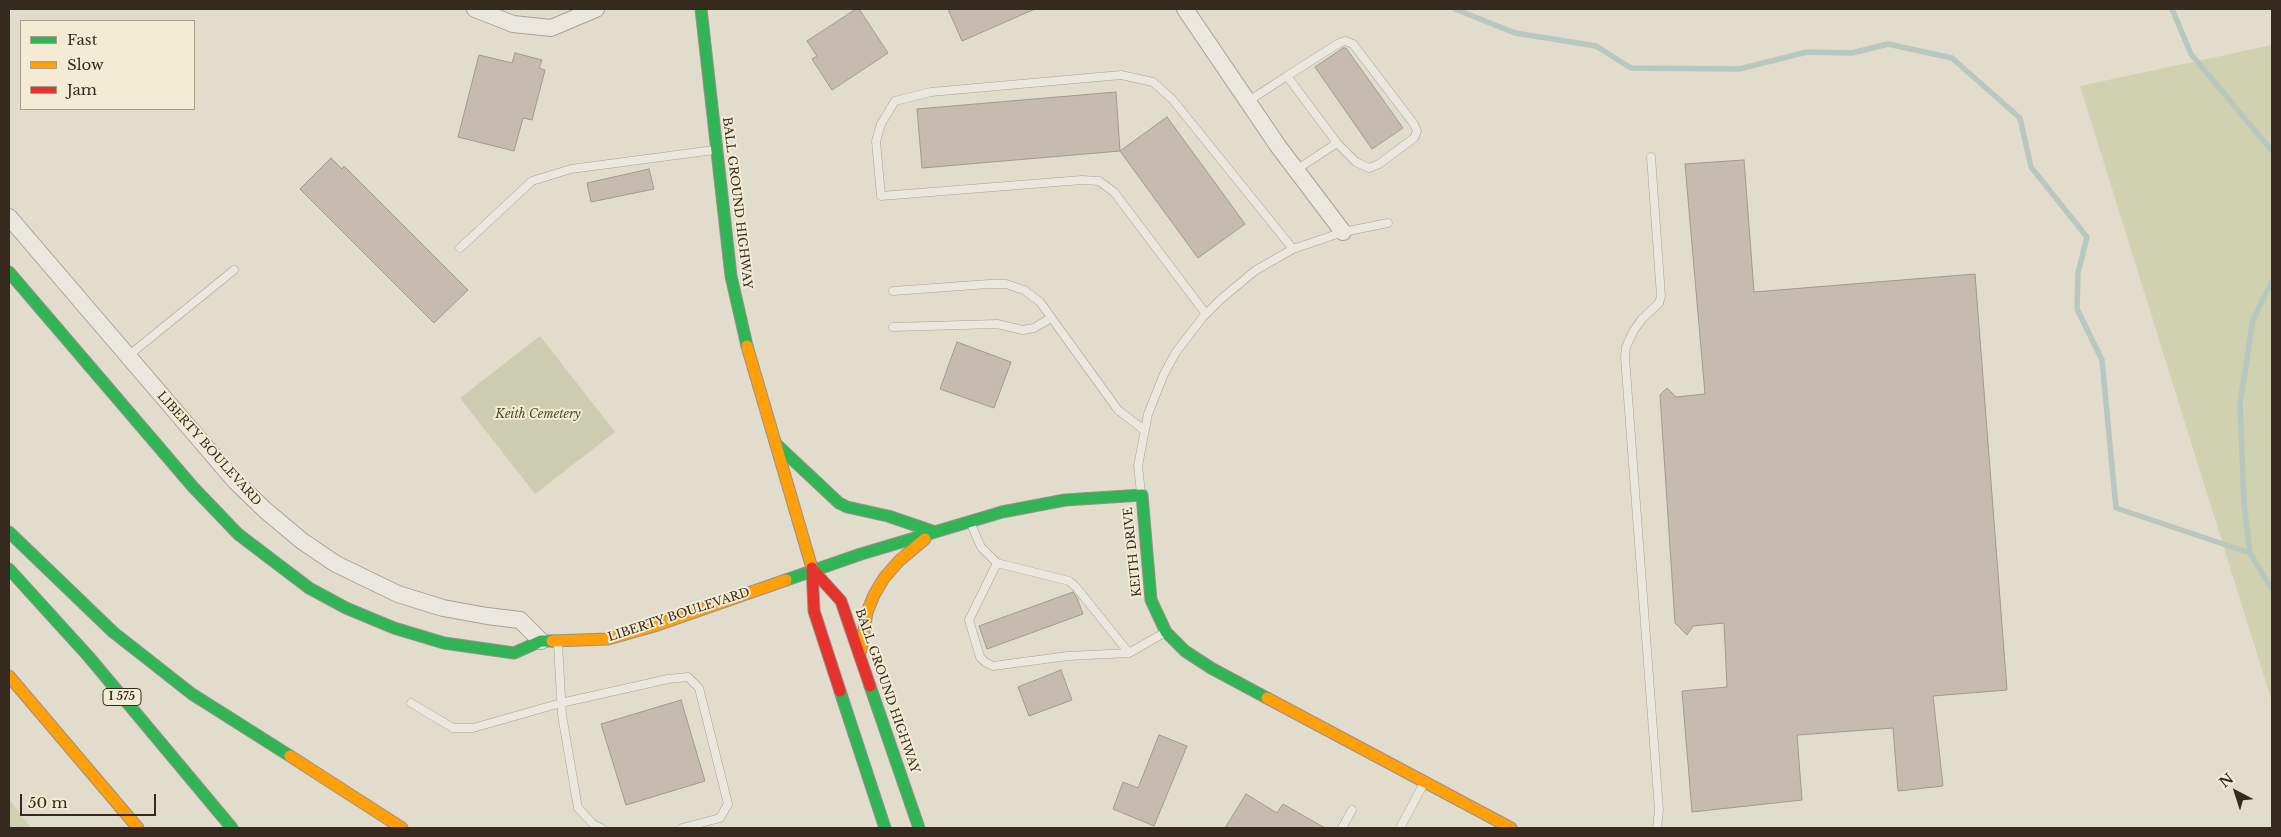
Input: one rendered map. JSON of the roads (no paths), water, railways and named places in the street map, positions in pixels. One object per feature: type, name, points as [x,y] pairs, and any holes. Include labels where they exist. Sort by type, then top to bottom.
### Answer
[{"type":"main road","name":"BALL GROUND HIGHWAY","points":[[701,9],[731,276],[745,341],[814,570],[814,611],[885,828]]},
{"type":"main road","name":"LIBERTY BOULEVARD","points":[[9,272],[208,504],[256,549],[292,576],[346,608],[394,628],[435,640],[514,653],[541,641],[590,642],[620,636],[814,570]]},
{"type":"main road","points":[[776,444],[839,503],[847,507],[888,516],[935,532]]},
{"type":"main road","name":"KEITH DRIVE","points":[[814,570],[1002,512],[1065,500],[1142,495],[1151,600],[1166,632],[1185,652],[1211,668],[1426,781],[1508,827]]},
{"type":"main road","points":[[9,532],[113,632],[192,694],[402,828]]},
{"type":"main road","points":[[861,658],[863,629],[874,595],[884,578],[899,561],[935,532]]},
{"type":"main road","name":"I 575","points":[[9,569],[89,657],[232,828]]},
{"type":"main road","name":"BALL GROUND HIGHWAY","points":[[814,570],[842,601],[919,828]]},
{"type":"main road","points":[[9,676],[138,828]]},
{"type":"main road","points":[[63,738],[116,820]]},
{"type":"street","points":[[475,9],[513,24],[551,28],[596,9]]},
{"type":"street","points":[[1185,9],[1247,102],[1343,232]]},
{"type":"street","name":"LIBERTY BOULEVARD","points":[[9,217],[235,481],[265,510],[302,541],[342,568],[398,594],[443,608],[520,620],[541,641]]},
{"type":"lane","points":[[1247,102],[1287,76],[1345,40],[1353,44],[1414,124],[1417,132],[1414,138],[1379,164],[1369,168],[1356,162],[1336,143],[1287,76]]},
{"type":"lane","points":[[1206,314],[1114,192],[1099,181],[1082,180],[881,196],[876,140],[881,124],[894,101],[931,92],[1121,75],[1153,82],[1172,99],[1293,249]]},
{"type":"lane","points":[[1296,170],[1336,143]]},
{"type":"lane","points":[[460,248],[532,181],[571,169],[716,150]]},
{"type":"lane","points":[[1651,157],[1661,296],[1659,303],[1642,319],[1634,330],[1626,347],[1625,358],[1658,796],[1657,828]]},
{"type":"lane","points":[[1142,495],[1138,466],[1148,414],[1164,374],[1176,352],[1206,314],[1256,270],[1293,249],[1343,232],[1388,223]]},
{"type":"lane","points":[[128,356],[234,270]]},
{"type":"lane","points":[[893,291],[1006,284],[1032,295],[1051,318],[1109,399],[1128,419],[1144,430]]},
{"type":"lane","points":[[893,327],[997,324],[1023,330],[1034,328],[1051,318]]},
{"type":"lane","points":[[970,521],[981,547],[997,562],[1069,581],[1076,587],[1129,653]]},
{"type":"lane","points":[[997,562],[969,620],[980,657],[993,666],[1068,656],[1129,653],[1166,632]]},
{"type":"lane","points":[[558,642],[561,703],[578,808],[594,825],[600,828]]},
{"type":"lane","points":[[411,703],[453,728],[473,728],[561,703],[668,679],[688,678],[700,688],[728,804],[720,818],[682,828]]},
{"type":"lane","points":[[1400,828],[1426,781]]},
{"type":"lane","points":[[1342,828],[1352,810]]},
{"type":"waterway","points":[[1455,9],[1515,33],[1596,46],[1631,68],[1739,69],[1807,52],[1852,53],[1888,44],[1952,58],[2020,118],[2031,167],[2087,237],[2078,273],[2077,309],[2102,360],[2116,508],[2250,553]]},
{"type":"waterway","points":[[2172,9],[2191,54],[2272,151]]},
{"type":"waterway","points":[[2272,281],[2253,320],[2240,403],[2244,503],[2250,553],[2272,589]]},
{"type":"park label","name":"Keith Cemetery","points":[[538,415]]}]
